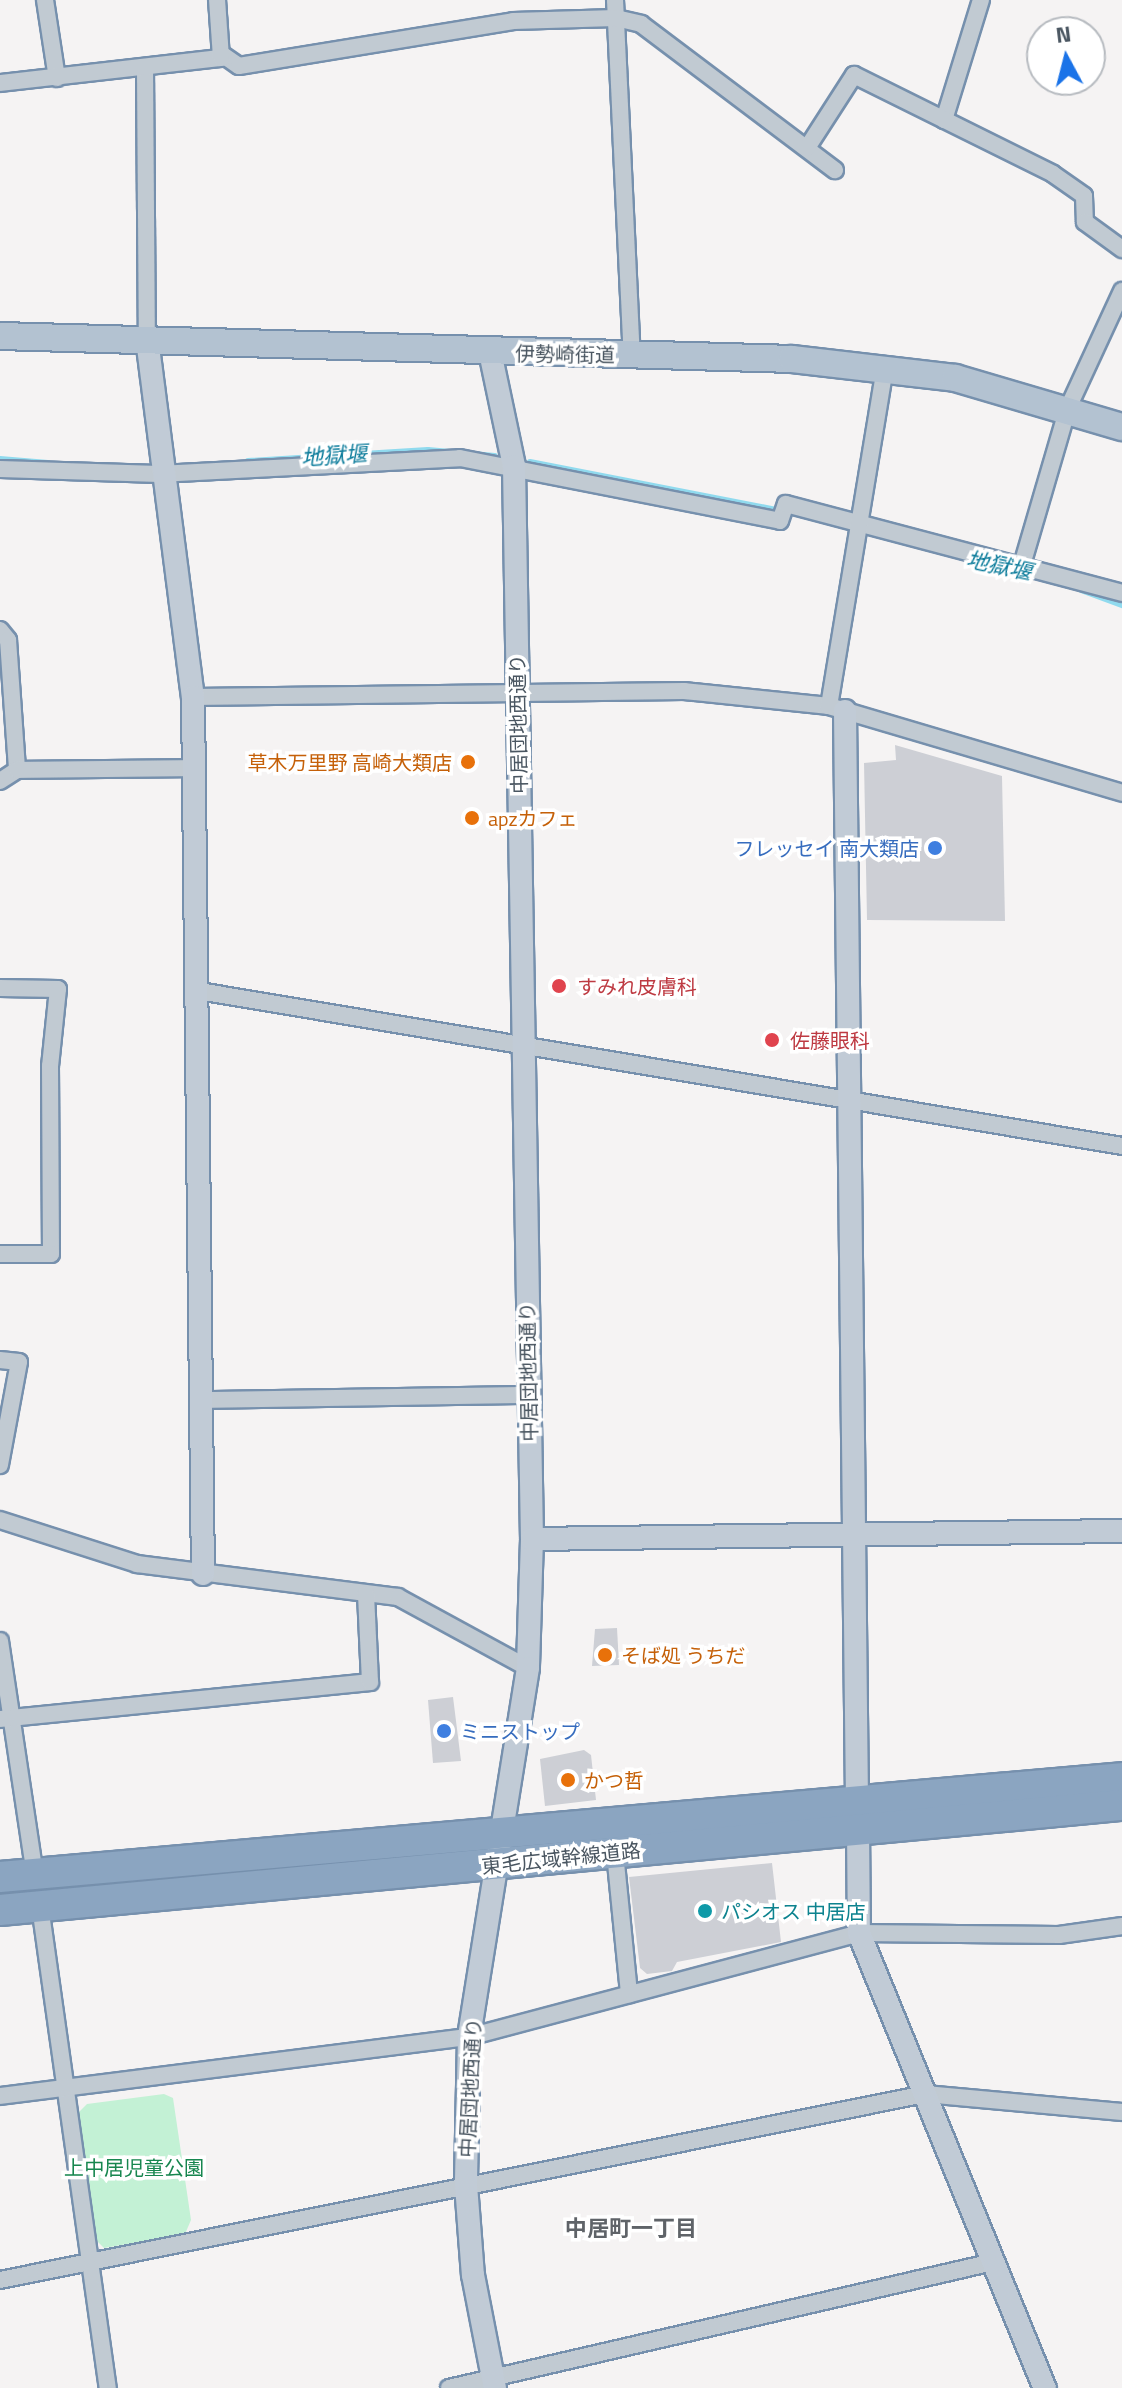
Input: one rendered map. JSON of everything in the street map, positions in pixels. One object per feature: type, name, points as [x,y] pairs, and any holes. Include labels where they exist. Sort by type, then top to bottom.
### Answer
[{"type":"highway","name":"東毛広域幹線道路","points":[[0,1910],[615,1853],[857,1813],[1122,1778]]},
{"type":"highway","name":"東毛広域幹線道路","points":[[0,1877],[504,1833],[857,1813],[1122,1805]]},
{"type":"main road","name":"伊勢崎街道","points":[[0,336],[632,355],[885,367],[1068,408],[1122,427]]},
{"type":"street","points":[[45,0],[57,78]]},
{"type":"street","points":[[217,0],[223,55]]},
{"type":"street","points":[[615,0],[632,355]]},
{"type":"street","points":[[944,120],[981,0]]},
{"type":"street","points":[[0,83],[145,69],[223,55],[239,66],[513,21],[616,18],[641,24],[835,170]]},
{"type":"street","points":[[145,69],[147,339],[159,474],[193,697],[205,1400],[203,1574]]},
{"type":"street","points":[[807,148],[854,75],[1053,174],[1084,196],[1085,222],[1122,249]]},
{"type":"street","points":[[1022,565],[1068,408],[1122,291]]},
{"type":"street","name":"中居団地西通り","points":[[490,352],[514,466],[532,1539],[528,1668],[499,1865],[469,2037],[466,2185],[494,2382]]},
{"type":"street","points":[[885,367],[837,708],[852,1100],[853,1532],[859,1933],[1045,2388]]},
{"type":"street","points":[[0,469],[159,474],[439,456],[514,466],[780,521],[786,504],[1122,593]]},
{"type":"street","points":[[0,630],[8,640],[17,770]]},
{"type":"street","points":[[193,697],[518,696],[684,691],[837,708],[1122,793]]},
{"type":"street","points":[[0,781],[17,770],[194,768]]},
{"type":"street","points":[[0,988],[58,989],[50,1066],[51,1254],[0,1254]]},
{"type":"street","points":[[199,991],[1122,1146]]},
{"type":"street","points":[[0,1360],[19,1362],[0,1465]]},
{"type":"street","points":[[205,1400],[529,1395]]},
{"type":"street","points":[[0,1520],[137,1564],[398,1597],[528,1668]]},
{"type":"street","points":[[532,1539],[853,1532],[1122,1531]]},
{"type":"street","points":[[7,1718],[370,1682],[366,1594]]},
{"type":"street","points":[[0,1641],[7,1718],[35,1874]]},
{"type":"street","points":[[615,1853],[629,1994]]},
{"type":"street","points":[[40,1906],[108,2388]]},
{"type":"street","points":[[0,2096],[469,2037],[859,1933],[1059,1935],[1122,1926]]},
{"type":"street","points":[[0,2280],[925,2094],[1122,2112]]},
{"type":"street","points":[[449,2388],[494,2382],[993,2262]]},
{"type":"green space","name":"上中居児童公園","points":[[164,2094],[173,2098],[191,2220],[185,2234],[104,2248],[94,2238],[76,2115],[87,2104]]},
{"type":"building","name":"フレッセイ 南大類店","points":[[895,745],[1002,776],[1005,921],[867,920],[864,763],[896,760]]},
{"type":"building","name":"そば処 うちだ","points":[[617,1628],[619,1665],[592,1666],[595,1629]]},
{"type":"building","name":"ミニストップ","points":[[453,1697],[461,1761],[433,1763],[428,1700]]},
{"type":"building","name":"かつ哲","points":[[584,1750],[591,1755],[596,1800],[545,1806],[540,1759]]},
{"type":"building","name":"パシオス 中居店","points":[[772,1863],[781,1942],[677,1962],[672,1971],[647,1974],[640,1968],[629,1877]]},
{"type":"waterway","name":"地獄堰","points":[[248,461],[428,450],[495,456]]},
{"type":"waterway","name":"地獄堰","points":[[0,459],[48,463]]},
{"type":"waterway","name":"地獄堰","points":[[530,462],[777,510]]},
{"type":"waterway","name":"地獄堰","points":[[1081,590],[1122,605]]},
{"type":"place","name":"草木万里野 高崎大類店","points":[[468,762]]},
{"type":"place","name":"apzカフェ","points":[[472,818]]},
{"type":"place","name":"フレッセイ 南大類店","points":[[935,848]]},
{"type":"place","name":"すみれ皮膚科","points":[[559,986]]},
{"type":"place","name":"佐藤眼科","points":[[772,1040]]},
{"type":"place","name":"そば処 うちだ","points":[[605,1655]]},
{"type":"place","name":"ミニストップ","points":[[444,1731]]},
{"type":"place","name":"かつ哲","points":[[568,1780]]},
{"type":"place","name":"パシオス 中居店","points":[[705,1911]]},
{"type":"district","name":"中居町一丁目","points":[[631,2229]]}]
